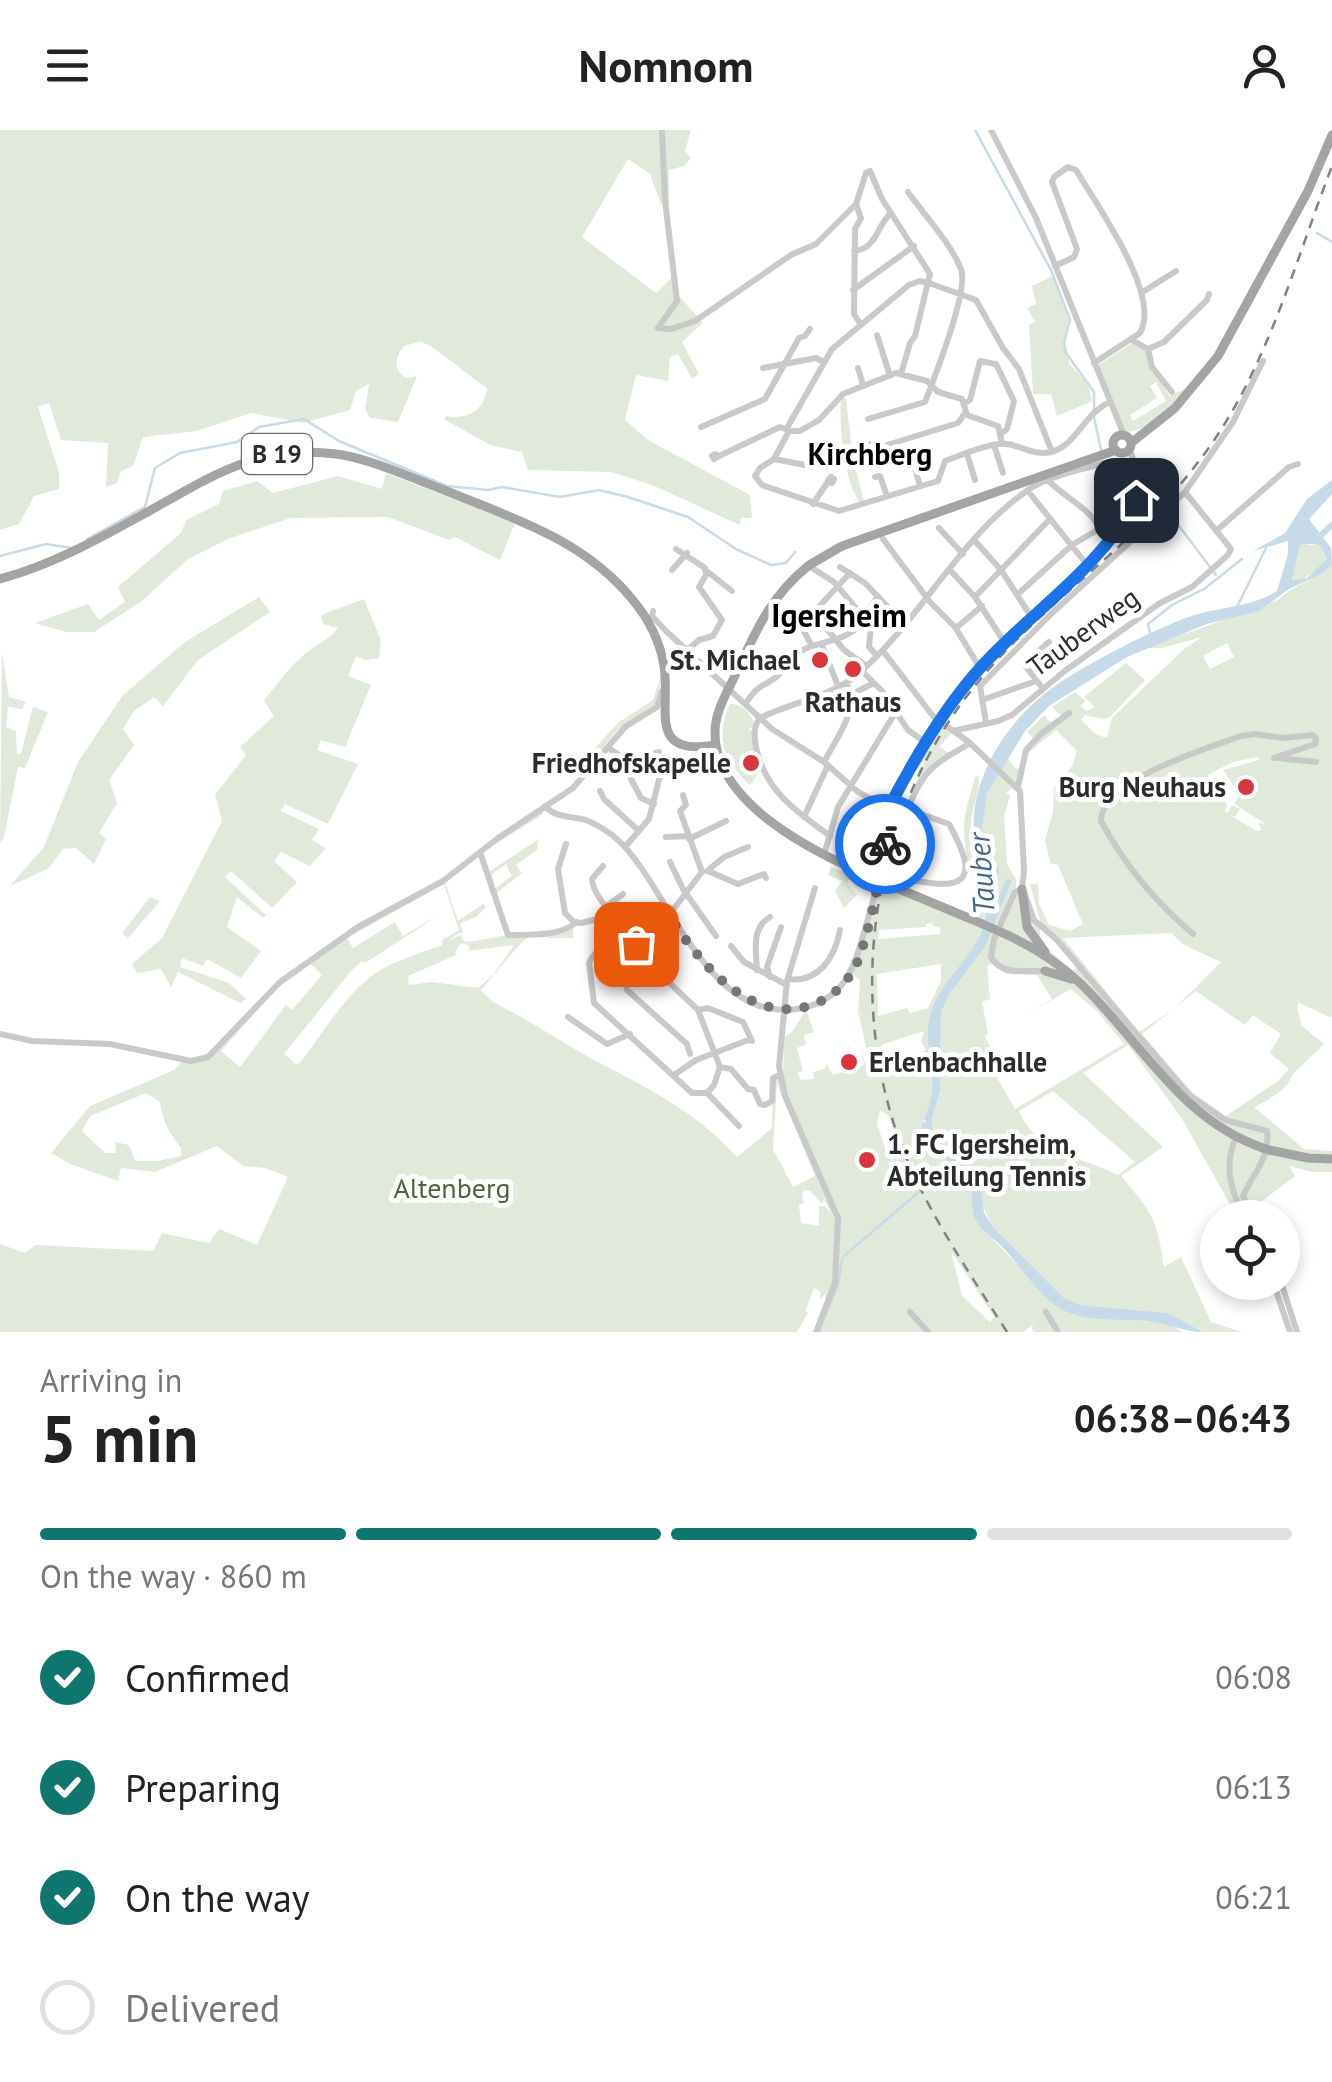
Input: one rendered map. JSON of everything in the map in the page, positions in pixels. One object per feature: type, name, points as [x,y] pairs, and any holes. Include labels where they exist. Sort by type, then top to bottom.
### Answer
[{"type":"main road","points":[[1332,134],[1308,192],[1218,356],[1176,408],[1141,434],[1099,455],[842,546],[809,565],[769,606],[721,706],[713,740],[743,793],[786,833],[823,854],[1003,933],[1050,958],[1080,983],[1179,1096],[1234,1136],[1266,1149],[1332,1159]]},
{"type":"main road","name":"B 19","points":[[0,579],[56,561],[225,469],[272,455],[303,452],[350,456],[546,531],[607,572],[646,618],[661,652],[665,685],[659,713]]},
{"type":"main road","points":[[659,713],[673,740],[691,747],[713,740]]},
{"type":"main road","points":[[1022,889],[1027,927],[1050,958]]},
{"type":"main road","points":[[1046,971],[1080,983]]},
{"type":"main road","points":[[1231,1148],[1234,1136]]},
{"type":"street","points":[[662,130],[665,200],[677,300],[658,328],[672,329],[696,321],[791,255],[816,244],[856,204],[870,171],[891,213],[930,270],[901,374]]},
{"type":"street","points":[[545,806],[553,814],[595,824],[625,848],[700,958],[736,991],[757,1003],[798,1009],[824,1000],[852,972],[881,865],[887,810],[924,742],[980,668],[1088,566],[1117,532],[1140,486],[1055,266],[1024,192],[991,130]]},
{"type":"street","points":[[1055,266],[1074,256],[1077,249],[1052,182],[1068,167],[1076,170],[1126,255],[1146,316],[1144,326],[1132,340],[1094,363]]},
{"type":"street","points":[[868,419],[926,402],[963,278],[960,267],[908,192]]},
{"type":"street","points":[[856,204],[861,218],[855,229],[853,290],[854,314],[861,325]]},
{"type":"street","points":[[854,251],[874,242],[882,221],[891,213]]},
{"type":"street","points":[[853,290],[914,246]]},
{"type":"street","points":[[1140,293],[1176,271]]},
{"type":"street","points":[[965,403],[970,400],[980,361],[996,364],[1014,401],[1007,429],[999,440],[945,461],[938,480],[839,511],[758,483],[758,471],[774,460],[832,349],[909,285],[920,282],[970,295],[982,306],[1036,404],[1052,452]]},
{"type":"street","points":[[1148,349],[1164,342],[1209,294]]},
{"type":"street","points":[[701,427],[765,398],[798,338],[810,328]]},
{"type":"street","points":[[877,334],[890,376]]},
{"type":"street","points":[[1132,340],[1148,349],[1152,367],[1172,392]]},
{"type":"street","points":[[763,368],[820,358],[824,362]]},
{"type":"street","points":[[986,723],[980,686],[1185,492],[1233,422],[1263,361]]},
{"type":"street","points":[[858,368],[864,385]]},
{"type":"street","points":[[719,456],[780,427],[788,430],[814,423],[841,395],[890,376],[901,374],[927,381],[932,388],[965,403]]},
{"type":"street","points":[[999,440],[1039,454],[1052,452],[1069,442],[1094,409],[1110,402]]},
{"type":"street","points":[[870,444],[872,450],[958,423],[965,413],[965,403]]},
{"type":"street","points":[[965,413],[998,426],[1003,472]]},
{"type":"street","points":[[774,460],[805,465],[824,453]]},
{"type":"street","points":[[967,454],[975,480]]},
{"type":"street","points":[[830,836],[779,796],[765,774],[755,741],[754,728],[760,718],[845,683],[864,668],[906,626],[974,541],[1028,491],[1048,480],[1104,463],[1122,471],[1134,466]]},
{"type":"street","points":[[1185,492],[1216,531],[1298,464]]},
{"type":"street","points":[[914,465],[920,486]]},
{"type":"street","points":[[876,477],[880,476],[887,496]]},
{"type":"street","points":[[813,504],[828,480]]},
{"type":"street","points":[[1018,594],[1072,546],[1097,532],[1097,522],[1048,480]]},
{"type":"street","points":[[1028,491],[1088,566]]},
{"type":"street","points":[[975,597],[1050,519]]},
{"type":"street","points":[[939,528],[963,554]]},
{"type":"street","name":"Tauberweg","points":[[953,730],[1012,714],[1142,615],[1192,587],[1230,551],[1216,531]]},
{"type":"street","points":[[882,539],[926,597],[956,628],[980,668]]},
{"type":"street","points":[[974,541],[1002,570],[1032,618]]},
{"type":"street","points":[[676,549],[687,553],[732,590]]},
{"type":"street","points":[[672,570],[687,553]]},
{"type":"street","points":[[809,565],[829,578],[865,620],[872,629],[869,647],[880,654],[926,710],[1018,787],[1023,834],[1022,889],[1037,924],[1068,953],[1189,1095],[1226,1120],[1267,1131],[1268,1142],[1256,1178],[1244,1191],[1247,1200]]},
{"type":"street","points":[[840,567],[878,596],[906,626]]},
{"type":"street","points":[[949,569],[982,606],[1005,643]]},
{"type":"street","points":[[686,651],[699,640],[713,636],[722,623],[699,587],[707,572]]},
{"type":"street","points":[[812,646],[800,628],[850,573]]},
{"type":"street","points":[[721,706],[743,700],[775,677],[789,658],[812,646],[838,642],[865,620],[878,596]]},
{"type":"street","points":[[956,628],[982,606]]},
{"type":"street","points":[[653,611],[652,616],[686,651],[783,738],[826,764],[887,810]]},
{"type":"street","points":[[815,614],[864,668],[895,713],[924,742]]},
{"type":"street","points":[[1043,689],[1024,664],[1050,642]]},
{"type":"street","points":[[804,817],[850,713],[852,694],[822,645]]},
{"type":"street","points":[[982,700],[1036,681]]},
{"type":"street","points":[[852,694],[874,683]]},
{"type":"street","points":[[0,1034],[32,1041],[110,1044],[183,1060],[203,1059],[280,982],[358,927],[443,881],[580,781],[628,724],[659,713]]},
{"type":"street","points":[[823,854],[838,807],[895,713]]},
{"type":"street","points":[[1018,787],[1026,750],[1070,713]]},
{"type":"street","points":[[1193,934],[1132,873],[1102,821],[1104,806],[1145,776],[1187,755],[1241,736],[1283,738],[1313,734],[1314,744],[1274,758],[1316,762]]},
{"type":"street","points":[[910,810],[949,824],[966,860],[966,873],[960,881],[947,885],[903,879],[893,870],[893,860],[910,810],[928,772],[970,743]]},
{"type":"street","points":[[608,748],[629,760],[659,752]]},
{"type":"street","points":[[625,848],[650,819],[662,768]]},
{"type":"street","points":[[630,776],[641,798],[654,804]]},
{"type":"street","points":[[600,791],[639,831]]},
{"type":"street","points":[[683,795],[686,805],[680,810],[705,872],[738,884],[764,874],[766,878]]},
{"type":"street","points":[[872,801],[863,858],[881,865]]},
{"type":"street","points":[[666,838],[689,837],[726,822]]},
{"type":"street","points":[[566,844],[558,869],[565,913],[577,922]]},
{"type":"street","points":[[634,923],[640,955],[698,1010],[720,1067],[707,1093],[695,1094],[594,1003],[590,960],[619,927],[667,912],[705,872],[724,857],[748,847]]},
{"type":"street","points":[[480,852],[508,935],[545,934],[577,922],[614,915]]},
{"type":"street","points":[[670,862],[716,936]]},
{"type":"street","points":[[603,866],[592,884],[619,927]]},
{"type":"street","points":[[815,888],[787,982],[780,1075],[798,1128],[838,1218],[834,1283],[816,1332]]},
{"type":"street","points":[[1022,889],[1015,892],[991,957],[1005,970],[1046,971]]},
{"type":"street","points":[[608,906],[622,894]]},
{"type":"street","points":[[653,917],[658,898]]},
{"type":"street","points":[[757,970],[756,934],[761,923],[770,917]]},
{"type":"street","points":[[771,978],[767,967],[781,928]]},
{"type":"street","points":[[730,946],[744,962],[771,978],[802,980],[816,974],[833,954],[840,930]]},
{"type":"street","points":[[640,955],[625,971],[628,990],[688,1044],[690,1054]]},
{"type":"street","points":[[674,1075],[714,1052],[751,1041],[743,1022],[708,1008],[698,1010]]},
{"type":"street","points":[[568,1017],[607,1044],[630,1034]]},
{"type":"street","points":[[720,1067],[731,1069],[765,1105],[772,1101],[773,1078],[780,1075]]},
{"type":"street","points":[[707,1093],[738,1126]]},
{"type":"street","points":[[1228,1163],[1234,1136]]},
{"type":"street","points":[[1231,1148],[1230,1186],[1236,1200]]},
{"type":"street","points":[[1280,1300],[1294,1332]]},
{"type":"street","points":[[1285,1300],[1294,1332]]},
{"type":"street","points":[[910,1312],[928,1332]]},
{"type":"street","points":[[1046,1312],[1058,1332]]},
{"type":"green space","points":[[0,130],[691,130],[685,151],[691,158],[684,166],[669,170],[669,203],[661,204],[650,174],[628,159],[582,237],[656,293],[673,276],[674,290],[703,323],[682,342],[699,374],[692,379],[678,354],[670,357],[668,381],[636,375],[625,420],[648,440],[750,495],[752,518],[741,518],[740,525],[652,485],[611,472],[528,470],[522,452],[490,445],[444,419],[474,412],[487,388],[420,342],[404,346],[397,359],[402,375],[417,376],[398,422],[370,418],[365,409],[369,384],[356,391],[350,410],[303,423],[251,413],[196,431],[143,437],[133,466],[121,471],[117,483],[106,487],[108,443],[61,440],[49,403],[38,407],[59,472],[59,489],[34,496],[19,524],[0,530]]},
{"type":"green space","points":[[1053,276],[1068,319],[1065,343],[1069,363],[1088,385],[1092,401],[1057,416],[1051,394],[1033,394],[1029,325],[1035,322],[1027,308],[1036,304],[1032,286]]},
{"type":"green space","points":[[1132,343],[1146,351],[1151,367],[1170,396],[1185,389],[1161,416],[1128,432],[1097,366]],"holes":[[[1156,382],[1166,401],[1133,421],[1130,415],[1157,398],[1150,386]]]},
{"type":"green space","points":[[841,398],[846,398],[853,459],[864,501],[859,502],[843,451]]},
{"type":"green space","points":[[386,473],[515,523],[500,560],[455,537],[449,540],[388,517],[290,518],[228,539],[188,559],[142,601],[94,632],[66,632],[35,623],[88,604],[99,620],[125,602],[118,587],[181,533],[186,520],[219,504],[223,491],[257,481],[273,493],[338,476],[382,489]]},
{"type":"green space","points":[[1300,545],[1320,545],[1327,559],[1300,581],[1292,579]]},
{"type":"green space","points":[[1332,565],[1332,1018],[1299,1003],[1302,1026],[1324,1044],[1282,1090],[1254,1107],[1304,1149],[1332,1151],[1332,1172],[1289,1166],[1295,1176],[1263,1200],[1227,1200],[1181,1117],[1128,1045],[1083,1073],[1163,1147],[1121,1176],[1152,1217],[1164,1267],[1181,1257],[1211,1322],[1242,1332],[1203,1332],[1168,1313],[1081,1305],[1064,1298],[993,1227],[959,1157],[932,1139],[932,1117],[940,1091],[941,1012],[985,947],[996,896],[980,823],[987,794],[1008,759],[1021,769],[1021,780],[1006,793],[1010,796],[1004,817],[1007,864],[1016,879],[1016,890],[1040,928],[1040,942],[1073,971],[1078,967],[1041,924],[1030,884],[1038,881],[1039,904],[1049,925],[1070,931],[1083,924],[1058,865],[1050,863],[1045,840],[1053,812],[1054,787],[1072,766],[1077,751],[1056,730],[1027,754],[1035,740],[1027,732],[1044,715],[1051,723],[1042,731],[1063,717],[1052,707],[1075,692],[1086,701],[1080,706],[1087,711],[1095,707],[1084,697],[1126,663],[1145,680],[1110,717],[1085,715],[1081,720],[1097,735],[1107,738],[1112,718],[1183,650],[1202,637],[1162,648],[1146,648],[1278,600]],"holes":[[[1227,643],[1234,657],[1210,669],[1203,656]],[[1258,757],[1259,760],[1223,770],[1240,794],[1234,804],[1266,824],[1258,823],[1262,830],[1229,815],[1235,817],[1240,809],[1232,805],[1225,812],[1227,805],[1207,775],[1233,762]],[[1171,933],[1184,945],[1221,962],[1176,1007],[1196,991],[1245,1025],[1253,1015],[1281,1034],[1270,1053],[1289,1069],[1278,1081],[1226,1116],[1193,1093],[1142,1034],[1173,1009],[1139,1032],[1063,938]],[[991,964],[1006,974],[1037,975],[1052,999],[1026,1015],[1071,989],[1097,1011],[1124,1044],[1015,1109],[996,1076],[1002,1072],[985,1036],[988,1034],[982,1002],[990,999],[987,966]],[[1053,1091],[1135,1162],[1118,1175],[1062,1152],[1036,1136],[1019,1111]]]},
{"type":"green space","points":[[259,597],[270,612],[198,660],[163,706],[154,697],[134,711],[123,729],[134,745],[109,780],[117,803],[99,833],[106,839],[94,864],[76,848],[63,849],[49,868],[10,886],[44,847],[78,762],[123,695],[185,642]]},
{"type":"green space","points":[[364,599],[381,640],[379,658],[365,660],[356,656],[348,676],[371,685],[345,747],[321,740],[317,750],[358,764],[328,824],[285,804],[281,811],[319,829],[312,840],[326,848],[310,866],[281,852],[274,861],[297,882],[272,908],[231,871],[225,877],[266,915],[263,918],[237,897],[227,927],[261,951],[241,978],[207,959],[203,966],[182,958],[180,967],[229,983],[246,999],[240,1003],[178,972],[171,987],[161,969],[137,973],[132,964],[162,938],[222,821],[215,795],[246,755],[240,747],[274,716],[264,701],[295,663],[338,628],[323,624],[321,615]]},
{"type":"green space","points":[[2,652],[9,697],[26,702],[22,709],[8,707],[6,727],[16,731],[17,754],[21,753],[33,707],[48,712],[25,768],[18,767],[0,843]]},
{"type":"green space","points":[[661,675],[652,709],[617,730],[581,776],[573,776],[577,761],[579,773],[594,749],[619,722],[653,700]]},
{"type":"green space","points":[[730,704],[742,707],[755,724],[748,730],[754,731],[759,767],[750,785],[733,767],[724,748],[723,727]]},
{"type":"green space","name":"Altenberg","points":[[939,721],[953,731],[939,747],[953,755],[919,790],[897,836],[887,878],[893,886],[975,923],[976,900],[964,827],[975,777],[979,776],[971,829],[986,905],[981,932],[934,1010],[934,1087],[922,1129],[925,1143],[967,1179],[978,1224],[1058,1306],[1073,1314],[1169,1324],[1182,1332],[1034,1332],[1034,1323],[1024,1332],[816,1332],[830,1298],[825,1294],[820,1300],[821,1292],[814,1288],[805,1312],[808,1313],[797,1332],[0,1332],[0,1244],[25,1253],[35,1245],[153,1251],[162,1233],[209,1243],[219,1229],[257,1245],[288,1177],[265,1168],[243,1166],[217,1146],[155,1172],[121,1168],[118,1181],[51,1153],[90,1106],[174,1070],[183,1060],[197,1060],[213,1053],[268,992],[291,973],[358,927],[443,881],[545,806],[542,815],[483,855],[487,873],[539,839],[537,850],[516,865],[522,873],[495,894],[509,933],[549,933],[573,926],[573,938],[530,936],[481,990],[493,1002],[671,1103],[737,1157],[772,1128],[773,1082],[780,1075],[783,1084],[784,1037],[792,1032],[806,1010],[814,1032],[804,1035],[806,1044],[797,1048],[803,1071],[797,1073],[801,1080],[814,1079],[813,1072],[827,1064],[833,1075],[864,1065],[860,1046],[865,1063],[869,1061],[858,1011],[860,980],[851,973],[873,905],[888,837],[893,838],[925,760],[917,770],[910,768]],"holes":[[[480,855],[490,884],[494,881],[491,875],[506,864],[514,874],[492,891],[507,935],[469,942],[461,935],[447,941],[463,934],[460,923],[476,917],[486,907],[483,904],[458,921],[445,883]],[[444,884],[459,930],[442,940],[442,945],[396,962],[370,977],[296,1064],[284,1054],[351,971],[442,913],[403,936],[395,922],[353,948],[347,938]],[[932,923],[940,927],[940,934],[878,939],[879,930],[926,927]],[[461,943],[470,948],[466,951],[514,945],[493,975],[478,988],[432,982],[409,985],[408,976],[456,955]],[[311,964],[322,975],[292,1010],[286,1005],[240,1067],[221,1051],[277,988]],[[941,964],[941,981],[928,1008],[910,1013],[907,1008],[878,1016],[877,974]],[[924,1031],[921,1041],[926,1051],[885,1066],[881,1045]],[[777,1084],[815,1176],[793,1187],[773,1149]],[[146,1093],[160,1102],[167,1127],[181,1148],[181,1156],[158,1161],[135,1161],[129,1145],[115,1142],[116,1153],[105,1153],[82,1131],[90,1116]],[[880,1110],[888,1115],[900,1146],[886,1151],[877,1124]],[[804,1190],[810,1191],[822,1204],[824,1199],[832,1216],[825,1206],[819,1206],[819,1226],[801,1223],[799,1205],[804,1203]],[[951,1251],[994,1317],[990,1322],[962,1296]]]},
{"type":"green space","points":[[831,867],[851,875],[847,883],[857,895],[844,908],[835,891],[842,881],[828,875]]},
{"type":"green space","points":[[150,897],[160,901],[128,938],[122,933]]},
{"type":"water","name":"Tauber","points":[[1332,480],[1332,494],[1309,519],[1331,548],[1332,565],[1259,611],[1207,624],[1127,657],[1049,706],[1025,731],[987,794],[981,835],[992,878],[996,874],[995,863],[999,868],[993,881],[997,901],[1006,879],[1012,880],[985,947],[941,1012],[940,1091],[932,1118],[932,1139],[975,1172],[984,1212],[993,1227],[1064,1298],[1081,1305],[1168,1313],[1203,1332],[1073,1314],[1044,1296],[1003,1247],[981,1228],[973,1213],[967,1179],[932,1150],[923,1134],[922,1123],[926,1122],[932,1095],[930,1015],[943,988],[971,951],[986,913],[986,893],[975,842],[977,797],[1006,734],[1055,686],[1168,625],[1277,591],[1288,541],[1253,551],[1285,533],[1307,499]],"holes":[[[1300,545],[1320,545],[1327,559],[1307,578],[1292,580]]]},
{"type":"waterway","points":[[975,130],[1051,270],[1070,320],[1064,343],[1066,353],[1094,392],[1094,409]]},
{"type":"waterway","points":[[1317,233],[1332,242]]},
{"type":"waterway","points":[[1094,417],[1101,450]]},
{"type":"waterway","points":[[87,539],[145,507],[155,468],[180,453],[237,442],[259,427],[304,419],[339,441],[447,486],[488,490],[502,487],[560,497],[599,490],[688,517],[736,549],[771,565],[786,563],[795,552]]},
{"type":"waterway","points":[[1110,469],[1136,487]]},
{"type":"waterway","points":[[1142,490],[1170,514],[1216,575]]},
{"type":"waterway","points":[[1317,539],[1332,525]]},
{"type":"waterway","points":[[0,556],[46,544],[72,548]]},
{"type":"waterway","points":[[1237,607],[1266,548]]},
{"type":"waterway","points":[[1150,633],[1148,624],[1172,605],[1204,589],[1242,559]]},
{"type":"waterway","points":[[887,1066],[933,1050]]},
{"type":"waterway","points":[[931,1182],[951,1162]]},
{"type":"waterway","points":[[851,1250],[920,1191]]},
{"type":"waterway","points":[[819,1332],[838,1284],[842,1259],[848,1252]]},
{"type":"railway","points":[[1007,1332],[922,1192],[900,1142],[883,1081],[874,1018],[873,955],[880,893],[896,832],[920,773],[951,718],[990,668],[1151,516],[1176,490],[1222,428],[1276,319],[1332,166]]},
{"type":"way so far","points":[[636,944],[634,923],[667,912],[700,958],[744,997],[792,1010],[824,1000],[840,988],[857,963],[885,844]]},
{"type":"place","name":"St. Michael","points":[[820,660]]},
{"type":"place","name":"Rathaus","points":[[853,669]]},
{"type":"place","name":"Friedhofskapelle","points":[[751,763]]},
{"type":"place","name":"Burg Neuhaus","points":[[1246,787]]},
{"type":"place","name":"Erlenbachhalle","points":[[849,1062]]},
{"type":"place","name":"1. FC Igersheim, Abteilung Tennis","points":[[867,1160]]},
{"type":"district","name":"Kirchberg","points":[[870,455]]},
{"type":"district","name":"Igersheim","points":[[839,616]]},
{"type":"route","points":[[885,844],[888,805],[938,722],[980,668],[1093,561],[1136,500]]}]
